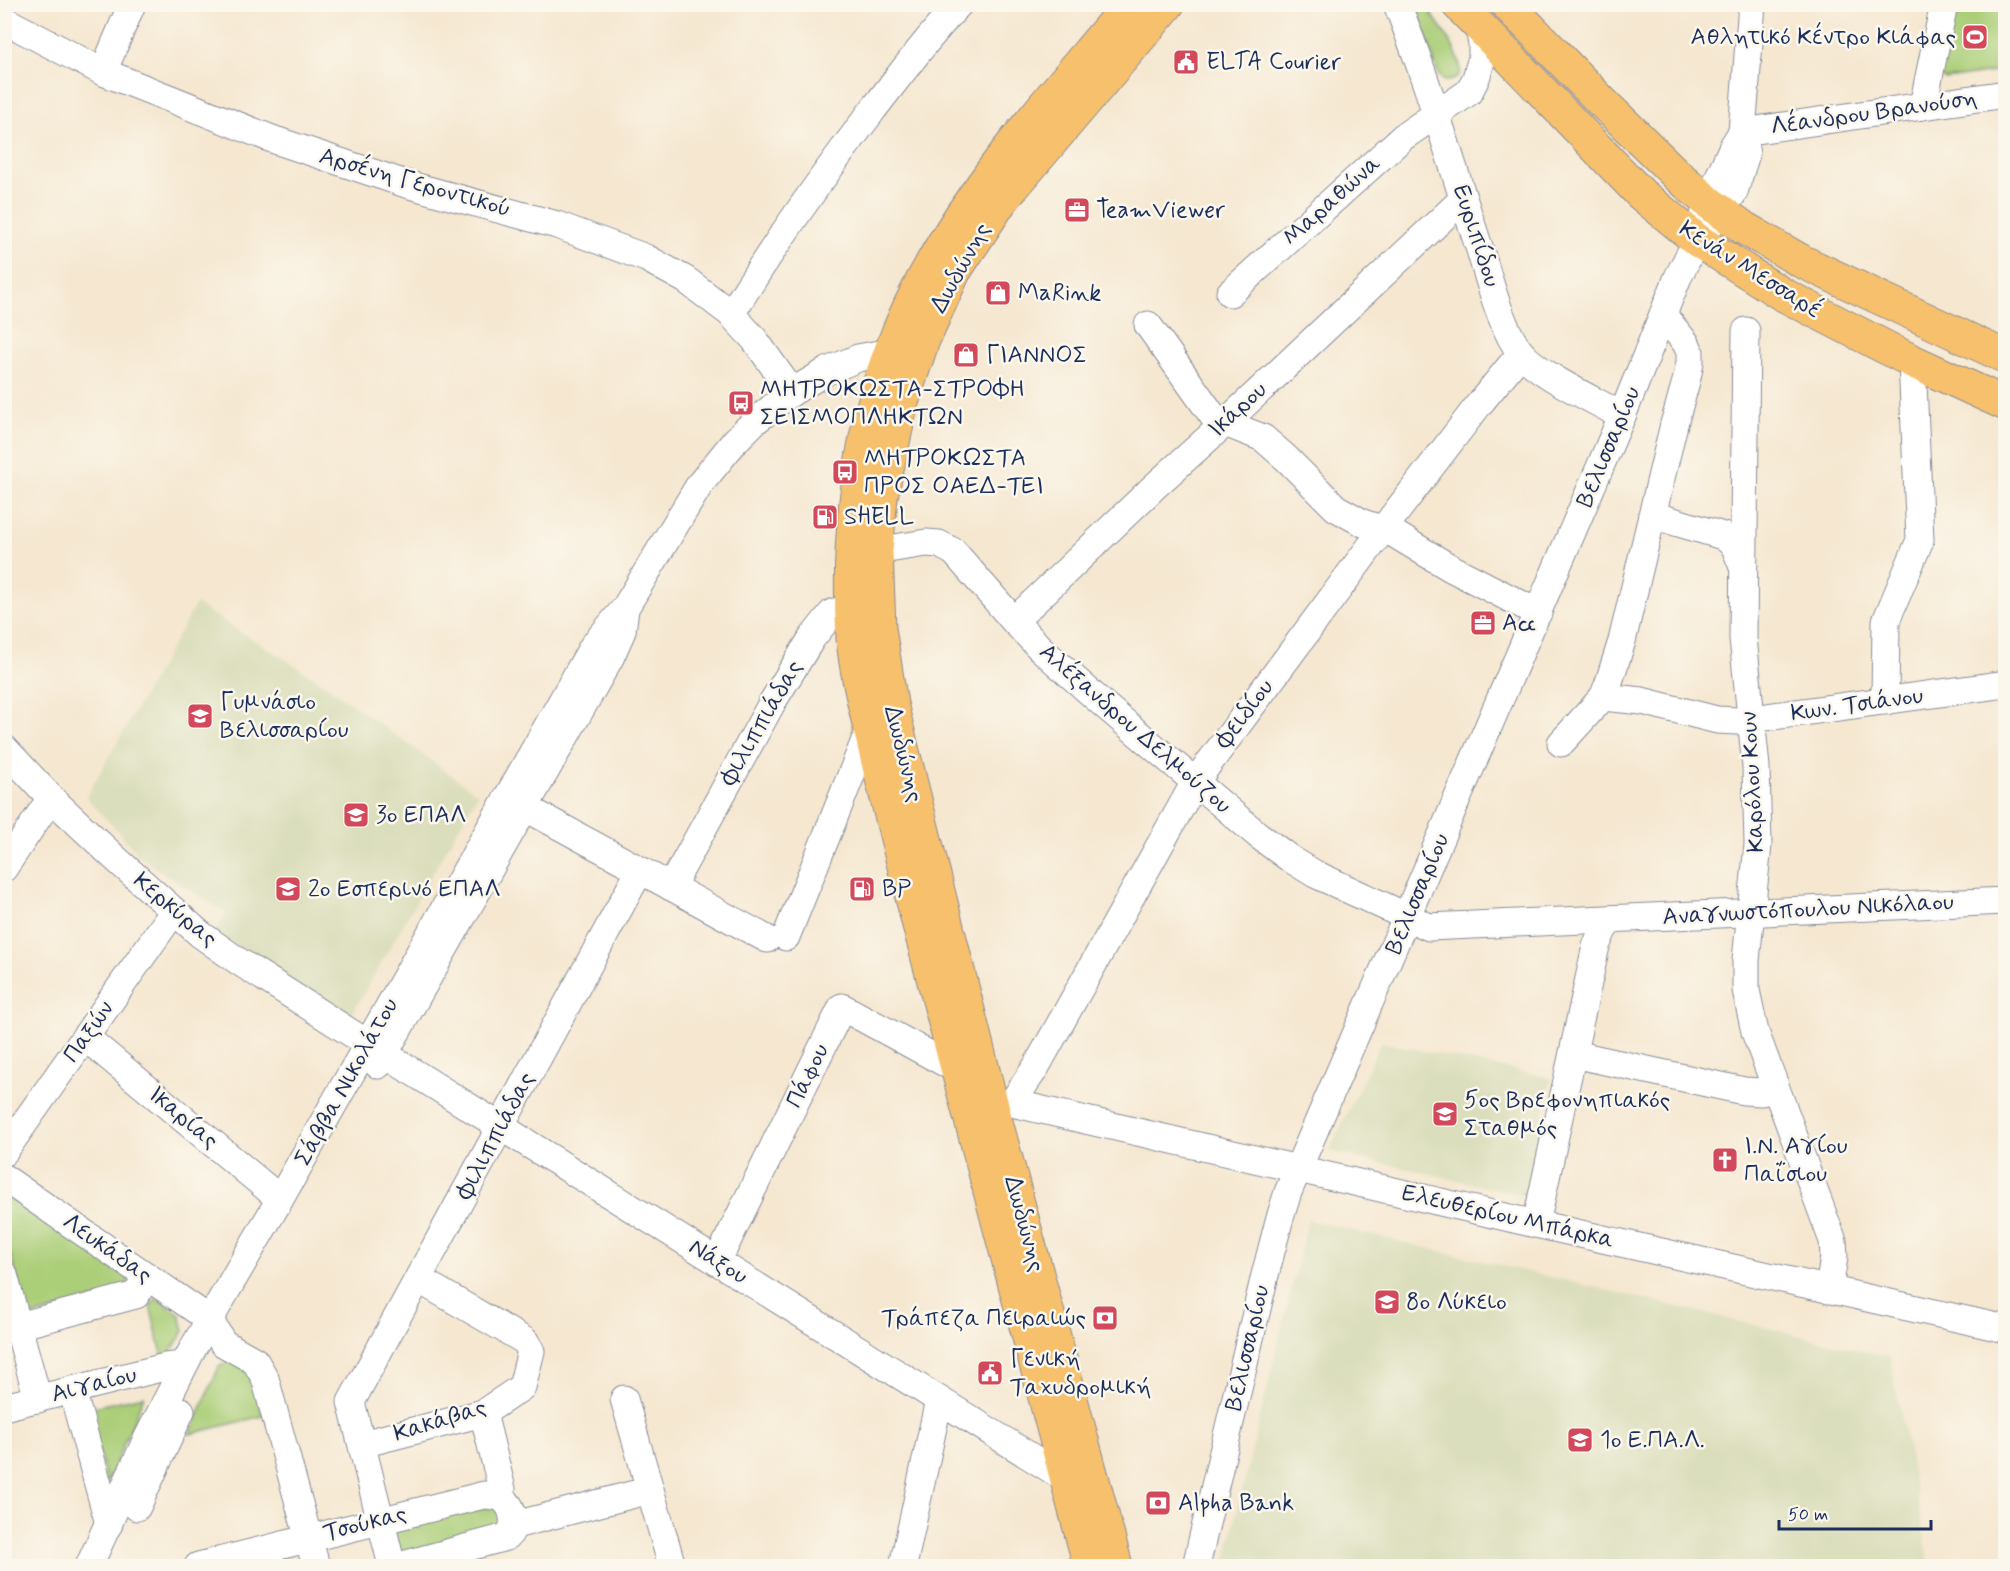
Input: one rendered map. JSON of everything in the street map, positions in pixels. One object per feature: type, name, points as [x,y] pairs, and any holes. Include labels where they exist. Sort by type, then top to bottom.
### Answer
[{"type":"main road","name":"Δωδώνης","points":[[1116,1566],[999,1105],[886,685],[879,628],[876,551],[887,461],[902,402],[903,356],[928,268],[971,199],[1015,141],[1129,4]]},
{"type":"main road","name":"Δωδώνης","points":[[1090,1566],[995,1206],[956,1069],[870,728],[856,665],[853,607],[854,528],[874,401],[1000,201],[1168,4]]},
{"type":"main road","name":"Κενάν Μεσσαρέ","points":[[1507,4],[1637,136],[1715,207],[1766,242],[1801,261],[2006,357]]},
{"type":"main road","name":"Κενάν Μεσσαρέ","points":[[1468,15],[1641,194],[1697,240],[1782,294],[1912,361],[2006,404]]},
{"type":"street","points":[[103,72],[132,4]]},
{"type":"street","name":"Ευριπίδου","points":[[1397,4],[1437,114],[1499,309],[1515,345],[1521,353],[1545,372],[1622,416]]},
{"type":"street","points":[[1742,132],[1752,4]]},
{"type":"street","points":[[1923,106],[1944,4]]},
{"type":"street","points":[[731,314],[772,249],[915,55],[945,9]]},
{"type":"street","name":"Μαραθώνα","points":[[1230,293],[1403,137],[1472,88],[1482,58],[1482,43],[1468,15]]},
{"type":"street","name":"Αρσένη Γεροντικού","points":[[4,20],[103,72],[272,139],[383,177],[462,200],[519,213],[646,258],[704,293],[731,314],[755,340],[792,392]]},
{"type":"street","name":"Λέανδρου Βρανούση","points":[[1742,132],[2006,94]]},
{"type":"street","name":"Βελισσαρίου","points":[[1196,1566],[1279,1221],[1298,1169],[1538,614],[1678,277],[1715,207],[1734,192],[1745,161],[1746,145],[1742,132]]},
{"type":"street","name":"Ικάρου","points":[[1014,621],[1146,494],[1463,200]]},
{"type":"street","points":[[1561,743],[1603,697],[1622,641],[1690,362],[1690,352],[1686,343],[1663,315]]},
{"type":"street","points":[[1148,325],[1210,412],[1225,423],[1263,438],[1336,508],[1358,520],[1384,528],[1449,567],[1538,614]]},
{"type":"street","name":"Καρόλου Κουν","points":[[1746,332],[1743,638],[1758,816],[1758,845],[1746,960],[1746,990],[1755,1032],[1833,1241],[1834,1257],[1829,1290]]},
{"type":"street","name":"Φειδίου","points":[[999,1105],[1036,1067],[1195,782],[1384,528],[1521,353]]},
{"type":"street","name":"Σάββα Νικολάτου","points":[[89,1566],[183,1365],[214,1329],[376,1049],[592,646],[625,608],[700,484],[735,441],[754,422],[792,392],[827,371],[858,358],[903,356]]},
{"type":"street","points":[[1885,701],[1886,621],[1920,540],[1912,361]]},
{"type":"street","points":[[1652,515],[1723,536],[1734,545],[1743,567]]},
{"type":"street","name":"Αλέξανδρου Δελμούζου","points":[[876,551],[922,543],[943,546],[954,552],[1014,621],[1103,704],[1289,858],[1316,874],[1429,927],[1611,919]]},
{"type":"street","name":"Φιλιππιάδας","points":[[671,887],[773,701],[812,638],[832,613],[853,607]]},
{"type":"street","name":"Σάββα Νικολάτου","points":[[110,1566],[191,1391],[214,1329],[280,1199],[525,808],[610,658],[622,631],[625,608]]},
{"type":"street","name":"Κων. Τσιάνου","points":[[1603,697],[1642,701],[1717,720],[1750,721],[2006,684]]},
{"type":"street","points":[[525,808],[671,887],[777,938],[870,728]]},
{"type":"street","name":"Κερκύρας","points":[[4,748],[51,798],[200,934],[238,961],[376,1049]]},
{"type":"street","points":[[4,868],[51,798]]},
{"type":"street","name":"Φιλιππιάδας","points":[[362,1444],[351,1402],[640,870]]},
{"type":"street","name":"Αναγνωστόπουλου Νικόλαου","points":[[1611,919],[2006,901]]},
{"type":"street","name":"Παξών","points":[[4,1152],[174,911]]},
{"type":"street","points":[[1536,1224],[1596,946],[1611,919]]},
{"type":"street","name":"Πάφου","points":[[717,1262],[842,1007],[956,1069]]},
{"type":"street","name":"Ικαρίας","points":[[85,1037],[280,1199]]},
{"type":"street","name":"Νάξου","points":[[376,1049],[1068,1480]]},
{"type":"street","points":[[1573,1054],[1744,1091],[1761,1092],[1776,1089]]},
{"type":"street","name":"Ελευθερίου Μπάρκα","points":[[999,1105],[1298,1169],[2006,1329]]},
{"type":"street","name":"Λευκάδας","points":[[4,1178],[147,1276],[214,1329],[226,1345],[249,1356],[262,1371],[316,1566]]},
{"type":"street","points":[[4,1275],[38,1399]]},
{"type":"street","points":[[18,1326],[136,1295],[147,1276]]},
{"type":"street","name":"Κακάβας","points":[[362,1444],[483,1413],[522,1387],[531,1351],[525,1341],[418,1279]]},
{"type":"street","name":"Αιγαίου","points":[[4,1407],[165,1367],[183,1365]]},
{"type":"street","points":[[72,1390],[109,1524]]},
{"type":"street","points":[[624,1399],[672,1566]]},
{"type":"street","points":[[903,1566],[939,1400]]},
{"type":"street","points":[[483,1413],[502,1489],[501,1497],[508,1504],[515,1525]]},
{"type":"street","points":[[362,1444],[392,1566]]},
{"type":"street","name":"Τσούκας","points":[[399,1566],[497,1541],[511,1534],[515,1525],[650,1490]]},
{"type":"street","name":"Τσούκας","points":[[198,1566],[484,1495],[501,1497]]},
{"type":"shaded area","points":[[196,604],[315,678],[478,794],[349,1019],[215,932],[226,913],[145,861],[86,797]]},
{"type":"shaded area","name":"5ος Βρεφονηπιακός Σταθμός","points":[[1381,1042],[1551,1078],[1526,1196],[1329,1151]]},
{"type":"shaded area","name":"1ο Ε.ΠΑ.Λ.","points":[[1308,1220],[1890,1357],[1930,1566],[1224,1566]]},
{"type":"green space","points":[[1416,5],[1425,5],[1453,48],[1459,60],[1460,71],[1456,78],[1444,81],[1439,76]]},
{"type":"green space","name":"Αθλητικό Κέντρο Κιάφας","points":[[1951,5],[2005,5],[2005,70],[1946,79],[1936,75]]},
{"type":"green space","points":[[4,1192],[129,1279],[125,1291],[28,1317],[5,1232]]},
{"type":"green space","points":[[157,1298],[180,1315],[184,1331],[164,1362],[150,1306]]},
{"type":"green space","points":[[230,1360],[250,1368],[263,1416],[190,1434],[219,1367]]},
{"type":"green space","points":[[144,1396],[107,1484],[88,1408]]},
{"type":"green space","points":[[495,1508],[507,1526],[424,1556],[399,1551],[392,1530],[453,1509]]},
{"type":"place","name":"Αθλητικό Κέντρο Κιάφας","points":[[1975,37]]},
{"type":"place","name":"ELTA Courier","points":[[1186,62]]},
{"type":"place","name":"TeamViewer","points":[[1077,210]]},
{"type":"place","name":"MaRink","points":[[998,293]]},
{"type":"place","name":"ΓΙΑΝΝΟΣ","points":[[966,355]]},
{"type":"place","name":"ΜΗΤΡΟΚΩΣΤΑ-ΣΤΡΟΦΗ ΣΕΙΣΜΟΠΛΗΚΤΩΝ","points":[[741,403]]},
{"type":"place","name":"ΜΗΤΡΟΚΩΣΤΑ ΠΡΟΣ ΟΑΕΔ-ΤΕΙ","points":[[845,472]]},
{"type":"place","name":"SHELL","points":[[825,517]]},
{"type":"place","name":"Acc","points":[[1483,623]]},
{"type":"place","name":"Γυμνάσιο Βελισσαρίου","points":[[200,716]]},
{"type":"place","name":"3ο ΕΠΑΛ","points":[[356,815]]},
{"type":"place","name":"2ο Εσπερινό ΕΠΑΛ","points":[[288,889]]},
{"type":"place","name":"BP","points":[[862,889]]},
{"type":"place","name":"5ος Βρεφονηπιακός Σταθμός","points":[[1445,1114]]},
{"type":"place","name":"Ι.Ν. Αγίου Παΐσιου","points":[[1725,1160]]},
{"type":"place","name":"8ο Λύκειο","points":[[1387,1302]]},
{"type":"place","name":"Τράπεζα Πειραιώς","points":[[1105,1318]]},
{"type":"place","name":"Γενική Ταχυδρομική","points":[[990,1373]]},
{"type":"place","name":"1ο Ε.ΠΑ.Λ.","points":[[1580,1440]]},
{"type":"place","name":"Alpha Bank","points":[[1158,1503]]}]
